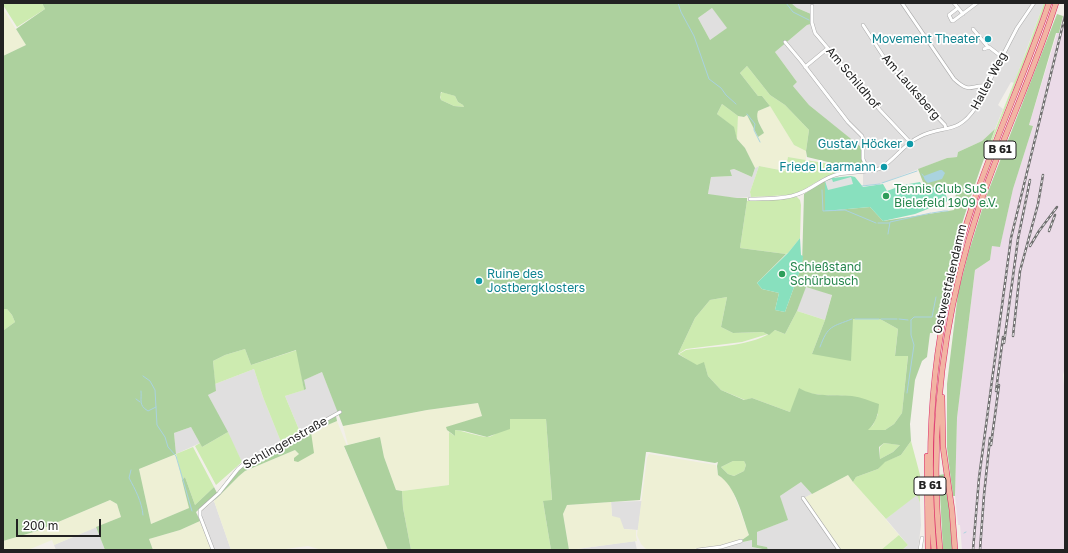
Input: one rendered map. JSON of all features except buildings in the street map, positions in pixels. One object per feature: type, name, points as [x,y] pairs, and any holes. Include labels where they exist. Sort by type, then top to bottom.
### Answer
[{"type":"highway","name":"Ostwestfalendamm","points":[[934,550],[930,489],[931,422],[935,367],[953,270],[983,176],[1031,56],[1050,3]]},
{"type":"highway","name":"Ostwestfalendamm","points":[[940,550],[936,491],[937,422],[944,346],[953,300],[968,240],[979,207],[992,170],[1036,60],[1056,3]]},
{"type":"highway","name":"B 61","points":[[953,300],[942,386],[943,447],[952,510],[955,550]]},
{"type":"highway","points":[[928,550],[927,464],[928,437],[931,422]]},
{"type":"street","points":[[902,3],[954,79],[968,88],[987,86]]},
{"type":"street","points":[[954,3],[963,14]]},
{"type":"street","points":[[958,8],[949,15],[953,21],[977,3]]},
{"type":"street","name":"Haller Weg","points":[[750,199],[792,196],[801,193],[831,176],[880,168],[910,142],[928,133],[958,126],[968,118],[976,108],[1019,24],[1034,3]]},
{"type":"street","name":"Am Schildhof","points":[[812,6],[812,21],[814,30],[880,110],[910,142]]},
{"type":"street","name":"Am Lauksberg","points":[[863,25],[891,68],[897,72],[918,97],[945,125],[946,129]]},
{"type":"street","points":[[973,29],[988,47],[1002,56]]},
{"type":"street","points":[[785,42],[848,122],[862,136],[863,159],[868,170]]},
{"type":"street","points":[[984,49],[988,47]]},
{"type":"street","points":[[806,67],[828,48]]},
{"type":"street","name":"Schlingenstraße","points":[[213,550],[199,512],[219,493],[238,469],[245,463],[340,412]]},
{"type":"street","points":[[803,498],[839,550]]},
{"type":"street","points":[[920,550],[922,538]]},
{"type":"street","points":[[698,550],[721,547],[741,541]]},
{"type":"shaded area","points":[[791,3],[1044,3],[1014,83],[1011,82],[998,105],[1003,109],[995,129],[982,141],[958,152],[957,157],[947,158],[880,184],[863,186],[863,173],[865,167],[861,159],[860,147],[809,105],[793,86],[797,82],[775,52],[807,25],[811,24],[811,14],[797,8]]},
{"type":"shaded area","points":[[712,8],[728,28],[710,40],[698,18]]},
{"type":"shaded area","points":[[1065,10],[1065,367],[1063,375],[1065,396],[1065,550],[962,550],[960,525],[958,525],[955,496],[957,418],[975,270],[990,260],[992,246],[1000,246],[1013,189],[1033,126],[1029,125]]},
{"type":"shaded area","points":[[759,166],[750,192],[751,197],[737,198],[708,195],[711,177],[732,176],[730,170],[734,169],[752,177],[755,168]]},
{"type":"shaded area","points":[[851,177],[853,184],[828,190],[825,181],[832,179],[833,182]]},
{"type":"shaded area","points":[[805,287],[832,294],[825,320],[797,311]]},
{"type":"shaded area","points":[[254,369],[263,397],[281,442],[242,462],[208,395],[216,391],[215,384]]},
{"type":"shaded area","points":[[322,372],[338,411],[300,432],[285,396],[306,389],[303,380]]},
{"type":"shaded area","points":[[191,427],[200,443],[176,454],[174,433]]},
{"type":"shaded area","points":[[801,482],[812,494],[804,498],[840,550],[768,550],[767,547],[757,545],[757,532],[787,520],[780,496]]},
{"type":"shaded area","points":[[917,494],[920,503],[921,525],[918,550],[902,550],[908,545],[886,519]]},
{"type":"shaded area","points":[[214,501],[231,550],[211,550],[197,515]]},
{"type":"shaded area","points":[[642,501],[638,530],[624,529],[612,516],[611,502]]},
{"type":"shaded area","points":[[96,527],[105,550],[56,550],[54,545]]},
{"type":"shaded area","points":[[752,540],[752,547],[765,550],[711,550]]},
{"type":"shaded area","points":[[635,541],[637,550],[570,550]]},
{"type":"green space","points":[[3,3],[42,3],[45,9],[17,27]]},
{"type":"green space","points":[[42,3],[791,3],[797,8],[811,14],[811,24],[807,25],[775,52],[797,82],[793,86],[809,105],[861,147],[861,157],[865,168],[853,168],[807,157],[806,151],[809,130],[785,105],[770,95],[747,66],[740,73],[758,96],[762,96],[770,106],[758,111],[757,114],[764,133],[758,137],[747,115],[744,117],[738,116],[722,104],[717,114],[734,127],[737,139],[745,148],[755,168],[752,177],[734,169],[730,170],[732,176],[711,177],[708,194],[747,198],[740,248],[786,254],[757,283],[762,289],[779,293],[775,310],[785,312],[802,265],[804,194],[825,180],[825,211],[870,207],[883,221],[954,210],[956,203],[955,184],[942,184],[926,190],[918,169],[947,158],[957,157],[958,152],[982,141],[995,129],[960,230],[946,281],[936,333],[930,333],[927,357],[922,361],[915,380],[910,424],[911,441],[901,455],[885,462],[878,469],[856,477],[853,482],[848,475],[812,494],[801,482],[780,496],[788,520],[757,532],[757,545],[767,547],[768,550],[752,547],[752,540],[743,542],[742,540],[749,535],[734,494],[724,480],[718,475],[718,462],[715,463],[646,452],[640,500],[567,505],[563,514],[569,550],[551,550],[543,501],[552,500],[546,419],[510,419],[510,429],[487,437],[455,430],[455,436],[447,430],[446,427],[482,416],[478,403],[427,410],[343,426],[322,372],[304,380],[306,389],[304,390],[296,350],[251,365],[245,349],[225,355],[213,361],[216,391],[208,395],[228,432],[202,447],[191,427],[174,433],[176,454],[139,469],[151,524],[189,508],[182,480],[185,477],[195,505],[214,487],[217,493],[196,512],[200,521],[180,530],[149,539],[153,550],[105,550],[96,527],[121,517],[117,504],[110,500],[37,531],[3,541],[3,328],[4,330],[15,322],[7,309],[3,309],[3,56],[26,45],[16,29],[45,9]],"holes":[[[712,8],[727,28],[710,40],[698,18]],[[441,92],[455,96],[458,102],[464,107],[454,106],[441,100]],[[806,287],[832,295],[825,320],[812,354],[851,361],[853,319],[880,319],[898,329],[895,356],[908,356],[902,413],[894,424],[885,430],[868,430],[873,425],[876,418],[879,404],[866,399],[845,395],[818,394],[799,388],[790,412],[752,398],[744,400],[721,390],[708,376],[704,362],[697,365],[678,354],[695,318],[710,300],[727,297],[721,327],[733,333],[763,332],[769,335],[775,330],[785,334],[797,311]],[[884,443],[900,445],[893,452],[880,459],[879,447]],[[733,461],[744,461],[746,465],[744,471],[734,476],[728,474],[721,467]]]},
{"type":"green space","points":[[1044,3],[1046,3],[1028,53],[992,142],[990,143],[1028,47]]},
{"type":"green space","points":[[3,9],[26,45],[3,56]]},
{"type":"green space","points":[[1057,14],[1063,16],[1059,33],[1056,33],[1029,125],[1033,126],[1013,189],[1000,247],[992,246],[990,260],[975,270],[957,418],[955,496],[953,496],[947,448],[947,384],[958,293],[986,197]]},
{"type":"green space","points":[[747,66],[770,95],[785,105],[809,130],[806,151],[794,145],[770,106],[762,96],[758,96],[740,73]]},
{"type":"green space","points":[[442,92],[455,96],[458,102],[464,107],[454,106],[441,100],[440,95]]},
{"type":"green space","points":[[722,104],[738,116],[737,139],[733,127],[717,114]]},
{"type":"green space","points":[[770,106],[794,145],[806,151],[806,160],[788,157],[785,171],[759,166],[755,168],[745,148],[737,139],[738,116],[744,117],[747,115],[758,137],[764,133],[757,118],[758,111]]},
{"type":"green space","points":[[788,157],[836,165],[847,168],[847,170],[823,178],[800,192],[791,195],[751,197],[750,192],[759,166],[785,171]]},
{"type":"green space","name":"Tennis Club SuS Bielefeld 1909 e.V.","points":[[851,176],[855,177],[863,187],[883,184],[887,191],[903,185],[920,182],[925,191],[942,184],[948,201],[915,214],[883,221],[870,207],[825,211],[825,180]]},
{"type":"green space","points":[[797,197],[800,200],[801,205],[800,238],[788,253],[786,254],[740,248],[747,201]]},
{"type":"green space","name":"Schießstand Schürbusch","points":[[800,238],[801,255],[803,256],[802,265],[785,312],[775,310],[779,293],[762,289],[757,283],[788,253]]},
{"type":"green space","points":[[727,297],[721,327],[733,333],[763,332],[768,334],[742,342],[686,349],[678,354],[695,318],[710,300]]},
{"type":"green space","points":[[3,309],[7,309],[15,322],[4,330]]},
{"type":"green space","points":[[797,311],[825,320],[812,354],[853,319],[880,319],[898,329],[895,355],[908,355],[902,413],[894,424],[885,430],[867,430],[873,425],[878,414],[850,396],[807,393],[790,412],[752,398],[745,400],[721,390],[708,376],[704,363],[697,366],[679,354],[686,350],[745,343],[766,336],[775,330],[785,334]]},
{"type":"green space","points":[[245,349],[251,365],[297,350],[304,390],[285,396],[300,432],[281,442],[263,397],[254,369],[215,384],[213,361],[225,355]]},
{"type":"green space","points":[[478,403],[482,416],[447,430],[449,432],[449,485],[402,491],[396,490],[384,457],[380,437],[348,445],[343,426],[427,410]]},
{"type":"green space","points":[[336,416],[337,421],[311,432],[314,453],[298,462],[294,461],[294,458],[299,454],[295,450],[245,471],[214,501],[242,467],[270,454],[269,452]]},
{"type":"green space","points":[[510,419],[546,419],[552,501],[543,501],[551,550],[411,550],[403,508],[402,491],[449,485],[449,432],[455,436],[455,430],[487,437],[494,435]]},
{"type":"green space","points":[[337,421],[347,446],[344,447],[388,550],[322,550],[308,546],[278,550],[231,550],[214,501],[245,471],[295,450],[299,454],[298,462],[311,432]]},
{"type":"green space","points":[[228,432],[242,462],[216,485],[195,446],[200,443],[202,447]]},
{"type":"green space","points":[[380,437],[384,457],[396,490],[402,491],[403,508],[411,550],[388,550],[344,446]]},
{"type":"green space","points":[[911,441],[920,475],[920,503],[917,495],[886,519],[853,482],[856,477],[878,469],[884,462],[901,455]]},
{"type":"green space","points":[[884,443],[900,445],[893,452],[880,459],[880,447]]},
{"type":"green space","points":[[193,447],[214,487],[195,505],[185,477],[182,480],[176,454]]},
{"type":"green space","points":[[176,454],[189,508],[151,524],[139,469]]},
{"type":"green space","points":[[649,454],[716,465],[718,475],[724,479],[732,489],[749,535],[742,540],[720,546],[685,550],[647,550],[641,544],[637,535],[647,458]]},
{"type":"green space","points":[[733,461],[744,461],[746,465],[744,471],[734,476],[728,474],[721,467]]},
{"type":"green space","points":[[945,474],[949,500],[953,550],[943,550],[939,475]]},
{"type":"green space","points":[[848,475],[899,535],[881,550],[840,550],[804,498]]},
{"type":"green space","points":[[110,500],[117,504],[121,517],[54,545],[52,540],[28,550],[3,550],[3,541],[37,531]]},
{"type":"green space","points":[[611,502],[612,516],[620,518],[624,529],[636,530],[637,541],[569,550],[563,514],[567,505]]},
{"type":"green space","points":[[200,521],[211,550],[153,550],[149,539],[180,530]]},
{"type":"green space","points":[[899,535],[908,545],[902,550],[881,550]]},
{"type":"water","points":[[940,170],[945,173],[942,179],[928,183],[925,180],[924,176]]},
{"type":"waterway","points":[[678,3],[681,12],[694,36],[709,79],[721,88],[736,104]]},
{"type":"waterway","points":[[786,3],[793,12],[809,20]]},
{"type":"waterway","points":[[747,114],[755,124],[754,130],[760,142]]},
{"type":"waterway","points":[[882,183],[917,171]]},
{"type":"waterway","points":[[922,174],[925,178]]},
{"type":"waterway","points":[[862,186],[880,184]]},
{"type":"waterway","points":[[822,190],[823,211],[845,210],[876,223]]},
{"type":"waterway","points":[[932,213],[948,211]]},
{"type":"waterway","points":[[888,234],[890,222],[931,213]]},
{"type":"waterway","points":[[878,223],[889,223]]},
{"type":"waterway","points":[[911,320],[914,317],[932,317],[936,297]]},
{"type":"waterway","points":[[820,347],[828,331],[852,319]]},
{"type":"waterway","points":[[855,319],[879,319]]},
{"type":"waterway","points":[[881,319],[897,319]]},
{"type":"waterway","points":[[899,319],[908,320]]},
{"type":"waterway","points":[[907,393],[914,345],[911,335],[911,320]]},
{"type":"waterway","points":[[143,376],[150,381],[155,390],[157,425],[165,437],[168,447],[176,456],[192,511]]},
{"type":"waterway","points":[[141,391],[141,402],[143,407],[148,411],[156,407]]},
{"type":"waterway","points":[[136,399],[140,402]]},
{"type":"waterway","points":[[131,470],[129,478],[140,500],[143,515]]},
{"type":"railway","points":[[973,550],[979,478],[1011,238],[1065,16]]},
{"type":"railway","points":[[1013,336],[1020,271],[1038,204],[1043,175]]},
{"type":"railway","points":[[1004,343],[1018,239],[1030,180]]},
{"type":"railway","points":[[1030,246],[1057,207]]},
{"type":"railway","points":[[1049,231],[1055,215]]},
{"type":"railway","points":[[996,391],[1003,337]]},
{"type":"railway","points":[[991,445],[999,385]]},
{"type":"railway","points":[[980,550],[990,438]]},
{"type":"place","name":"Movement Theater","points":[[988,39]]},
{"type":"place","name":"Gustav Höcker","points":[[910,144]]},
{"type":"place","name":"Friede Laarmann","points":[[884,167]]},
{"type":"place","name":"Tennis Club SuS Bielefeld 1909 e.V.","points":[[886,196]]},
{"type":"place","name":"Schießstand Schürbusch","points":[[782,274]]},
{"type":"place","name":"Ruine des Jostbergklosters","points":[[479,281]]}]
